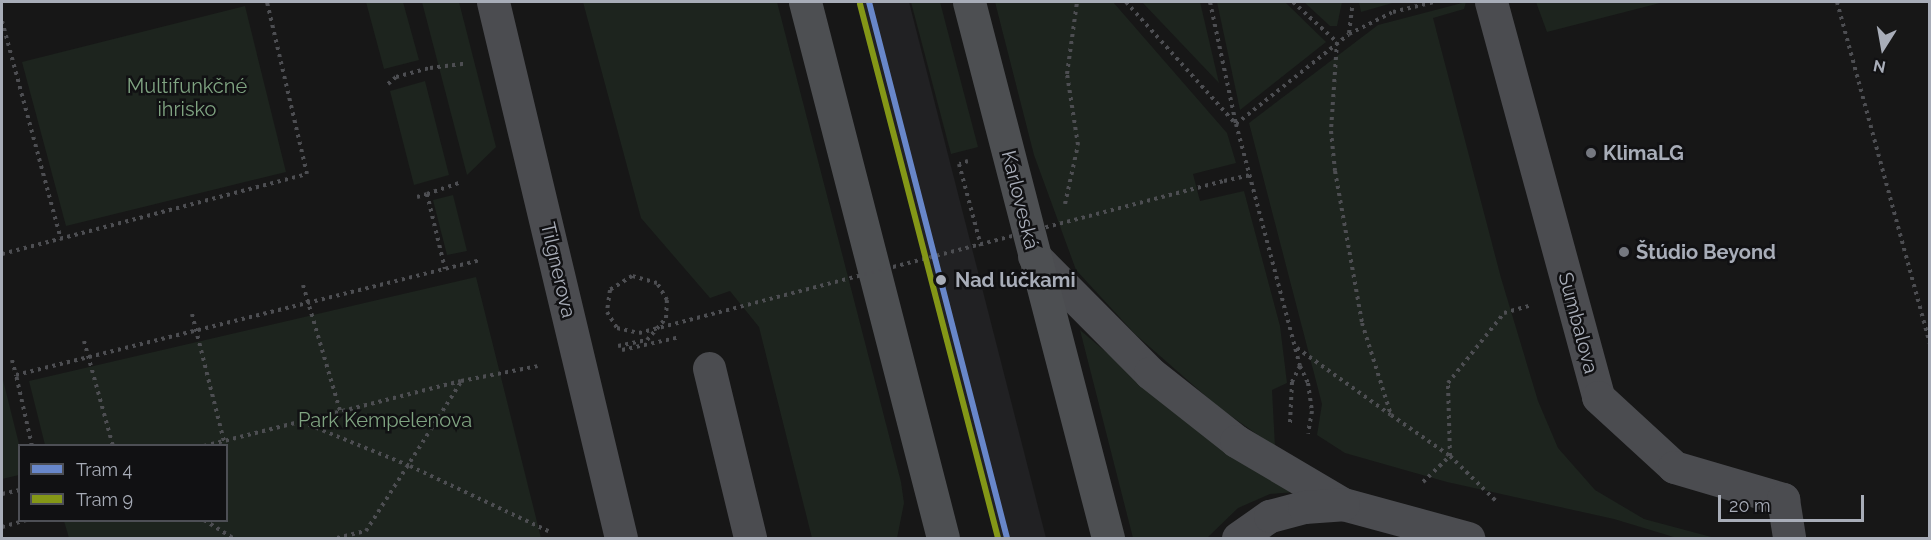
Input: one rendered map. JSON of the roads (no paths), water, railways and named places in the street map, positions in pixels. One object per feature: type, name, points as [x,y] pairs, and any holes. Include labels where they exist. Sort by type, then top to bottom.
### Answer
[{"type":"main road","points":[[805,2],[943,538]]},
{"type":"main road","name":"Karloveská","points":[[969,2],[1108,538]]},
{"type":"street","name":"Tilgnerova","points":[[494,2],[621,538]]},
{"type":"street","name":"Sumbalova","points":[[1491,2],[1598,397],[1674,467],[1783,499],[1789,538]]},
{"type":"street","points":[[1034,256],[1150,373],[1195,411],[1236,441],[1343,504],[1468,538]]},
{"type":"street","points":[[709,368],[750,538]]},
{"type":"street","points":[[1238,538],[1270,516],[1304,507],[1343,504]]},
{"type":"tram line","name":"4","points":[[869,2],[1007,538]]},
{"type":"tram line","name":"9","points":[[860,4],[998,538]]},
{"type":"place","name":"KlimaLG","points":[[1591,153]]},
{"type":"place","name":"Štúdio Beyond","points":[[1624,252]]},
{"type":"place","name":"Nad lúčkami","points":[[941,280]]},
{"type":"park label","name":"Multifunkčné ihrisko","points":[[187,98]]},
{"type":"park label","name":"Park Kempelenova","points":[[385,420]]}]
